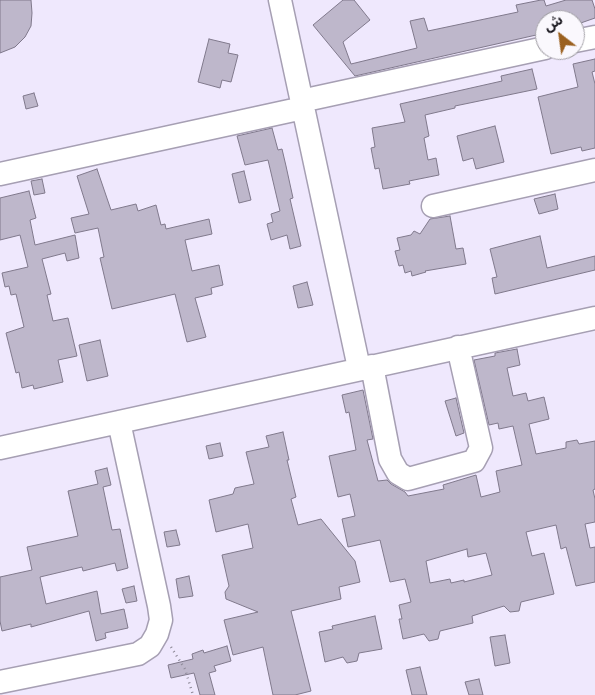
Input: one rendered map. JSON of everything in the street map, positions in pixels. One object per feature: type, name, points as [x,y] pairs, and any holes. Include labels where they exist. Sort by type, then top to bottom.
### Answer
[{"type":"street","points":[[280,0],[302,105],[365,367],[390,459],[398,472],[408,479],[474,461],[481,448],[458,347]]},
{"type":"street","points":[[0,174],[535,50]]},
{"type":"street","points":[[433,206],[595,170]]},
{"type":"street","points":[[0,448],[595,318]]},
{"type":"street","points":[[0,682],[138,654],[150,646],[158,634],[161,620],[159,606],[119,422]]},
{"type":"path","points":[[158,634],[169,644],[186,669],[192,695]]},
{"type":"building","points":[[0,0],[31,0],[32,13],[31,26],[25,37],[15,47],[0,53]]},
{"type":"building","points":[[343,0],[354,0],[370,20],[343,42],[351,64],[417,48],[410,21],[424,18],[428,31],[518,12],[516,5],[541,0],[544,0],[546,6],[566,0],[592,0],[595,9],[595,18],[585,22],[585,10],[535,10],[535,35],[355,76],[313,25]]},
{"type":"building","points":[[209,39],[230,44],[228,53],[238,55],[231,82],[222,80],[220,88],[198,82]]},
{"type":"building","points":[[595,59],[595,71],[592,72],[595,84],[595,148],[582,151],[581,147],[551,154],[538,97],[578,87],[573,64]]},
{"type":"building","points":[[532,69],[537,89],[455,106],[455,108],[425,115],[429,136],[424,138],[428,160],[436,158],[439,175],[409,181],[410,184],[383,189],[379,168],[375,169],[371,148],[375,147],[372,128],[405,122],[400,104],[502,81],[501,76]]},
{"type":"building","points":[[34,93],[38,106],[26,109],[23,96]]},
{"type":"building","points":[[495,126],[504,162],[476,169],[473,158],[463,161],[457,136]]},
{"type":"building","points":[[272,128],[278,150],[282,149],[293,198],[290,199],[301,246],[290,249],[287,235],[271,240],[267,224],[273,222],[271,214],[280,211],[268,160],[245,165],[237,136]]},
{"type":"building","points":[[97,169],[111,210],[136,204],[138,211],[156,205],[161,225],[165,224],[166,229],[209,219],[212,234],[185,240],[192,271],[219,265],[223,285],[211,288],[212,294],[195,298],[206,337],[187,342],[175,294],[112,309],[100,258],[104,257],[98,228],[75,233],[71,218],[89,214],[77,176]]},
{"type":"building","points":[[244,171],[251,200],[239,203],[232,174]]},
{"type":"building","points":[[42,179],[45,193],[34,195],[31,181]]},
{"type":"building","points":[[29,191],[36,218],[30,220],[35,245],[75,235],[79,258],[67,261],[65,253],[42,259],[51,294],[47,295],[53,321],[68,318],[77,356],[58,360],[63,382],[34,389],[33,385],[22,388],[19,372],[16,373],[6,333],[24,327],[16,294],[11,295],[9,286],[5,287],[2,273],[28,267],[20,235],[0,240],[0,198]]},
{"type":"building","points":[[555,194],[558,209],[539,214],[534,199]]},
{"type":"building","points":[[450,216],[456,249],[463,248],[466,264],[425,271],[412,276],[411,271],[405,273],[403,265],[399,266],[395,251],[400,250],[397,238],[411,235],[414,231],[420,234],[430,219]]},
{"type":"building","points":[[540,236],[547,268],[595,256],[595,270],[495,294],[492,278],[497,277],[490,249]]},
{"type":"building","points":[[307,282],[313,305],[298,308],[293,286]]},
{"type":"building","points":[[100,340],[108,376],[87,381],[79,345]]},
{"type":"building","points":[[517,349],[520,365],[507,368],[513,396],[526,393],[528,401],[544,397],[549,419],[529,424],[536,454],[566,448],[566,442],[577,440],[579,444],[595,441],[595,489],[593,490],[595,522],[585,524],[590,548],[595,547],[595,582],[576,586],[566,547],[561,549],[556,525],[526,532],[532,556],[544,553],[554,594],[521,602],[519,611],[510,612],[504,606],[472,616],[473,623],[440,631],[438,639],[429,641],[424,634],[403,639],[399,619],[402,619],[399,605],[411,602],[405,579],[390,582],[380,540],[348,547],[342,519],[355,516],[350,494],[338,497],[329,456],[356,450],[349,412],[346,413],[342,395],[363,390],[373,439],[367,440],[378,481],[387,480],[408,496],[444,489],[443,485],[476,475],[481,497],[500,492],[496,471],[522,465],[513,426],[499,429],[498,423],[489,425],[474,360],[495,356],[495,353]],"holes":[[[467,549],[468,557],[486,553],[492,575],[464,582],[464,580],[451,583],[450,579],[430,583],[426,561]]]},
{"type":"building","points":[[456,398],[464,433],[456,436],[445,401]]},
{"type":"building","points":[[283,432],[289,460],[287,460],[296,497],[291,499],[298,525],[321,519],[355,561],[360,582],[339,587],[341,599],[291,611],[311,691],[295,695],[273,695],[263,647],[233,655],[224,620],[258,612],[226,599],[225,592],[229,586],[222,555],[253,548],[248,524],[216,532],[209,500],[233,494],[235,488],[254,484],[246,452],[269,447],[266,436]]},
{"type":"building","points":[[220,443],[223,456],[209,459],[206,446]]},
{"type":"building","points":[[107,468],[111,485],[103,487],[112,530],[120,529],[128,568],[117,571],[115,563],[83,571],[82,567],[40,577],[46,604],[97,591],[101,614],[124,609],[128,628],[105,633],[106,638],[96,641],[89,611],[31,627],[31,624],[2,631],[0,621],[0,577],[32,570],[27,547],[78,536],[68,491],[98,484],[95,471]]},
{"type":"building","points":[[176,530],[180,545],[167,547],[164,532]]},
{"type":"building","points":[[189,576],[193,596],[179,598],[176,579]]},
{"type":"building","points":[[134,586],[137,601],[126,603],[122,589]]},
{"type":"building","points":[[375,616],[382,649],[359,653],[357,661],[347,663],[343,657],[325,662],[319,632],[333,629],[332,626]]},
{"type":"building","points":[[505,635],[510,663],[495,666],[490,637]]},
{"type":"building","points":[[227,646],[231,661],[214,666],[216,671],[209,673],[215,695],[200,695],[194,673],[171,678],[168,665],[193,659],[192,654],[203,650],[204,653]]},
{"type":"building","points":[[420,667],[427,695],[412,695],[406,670]]},
{"type":"building","points":[[479,679],[483,695],[469,695],[465,682]]}]
